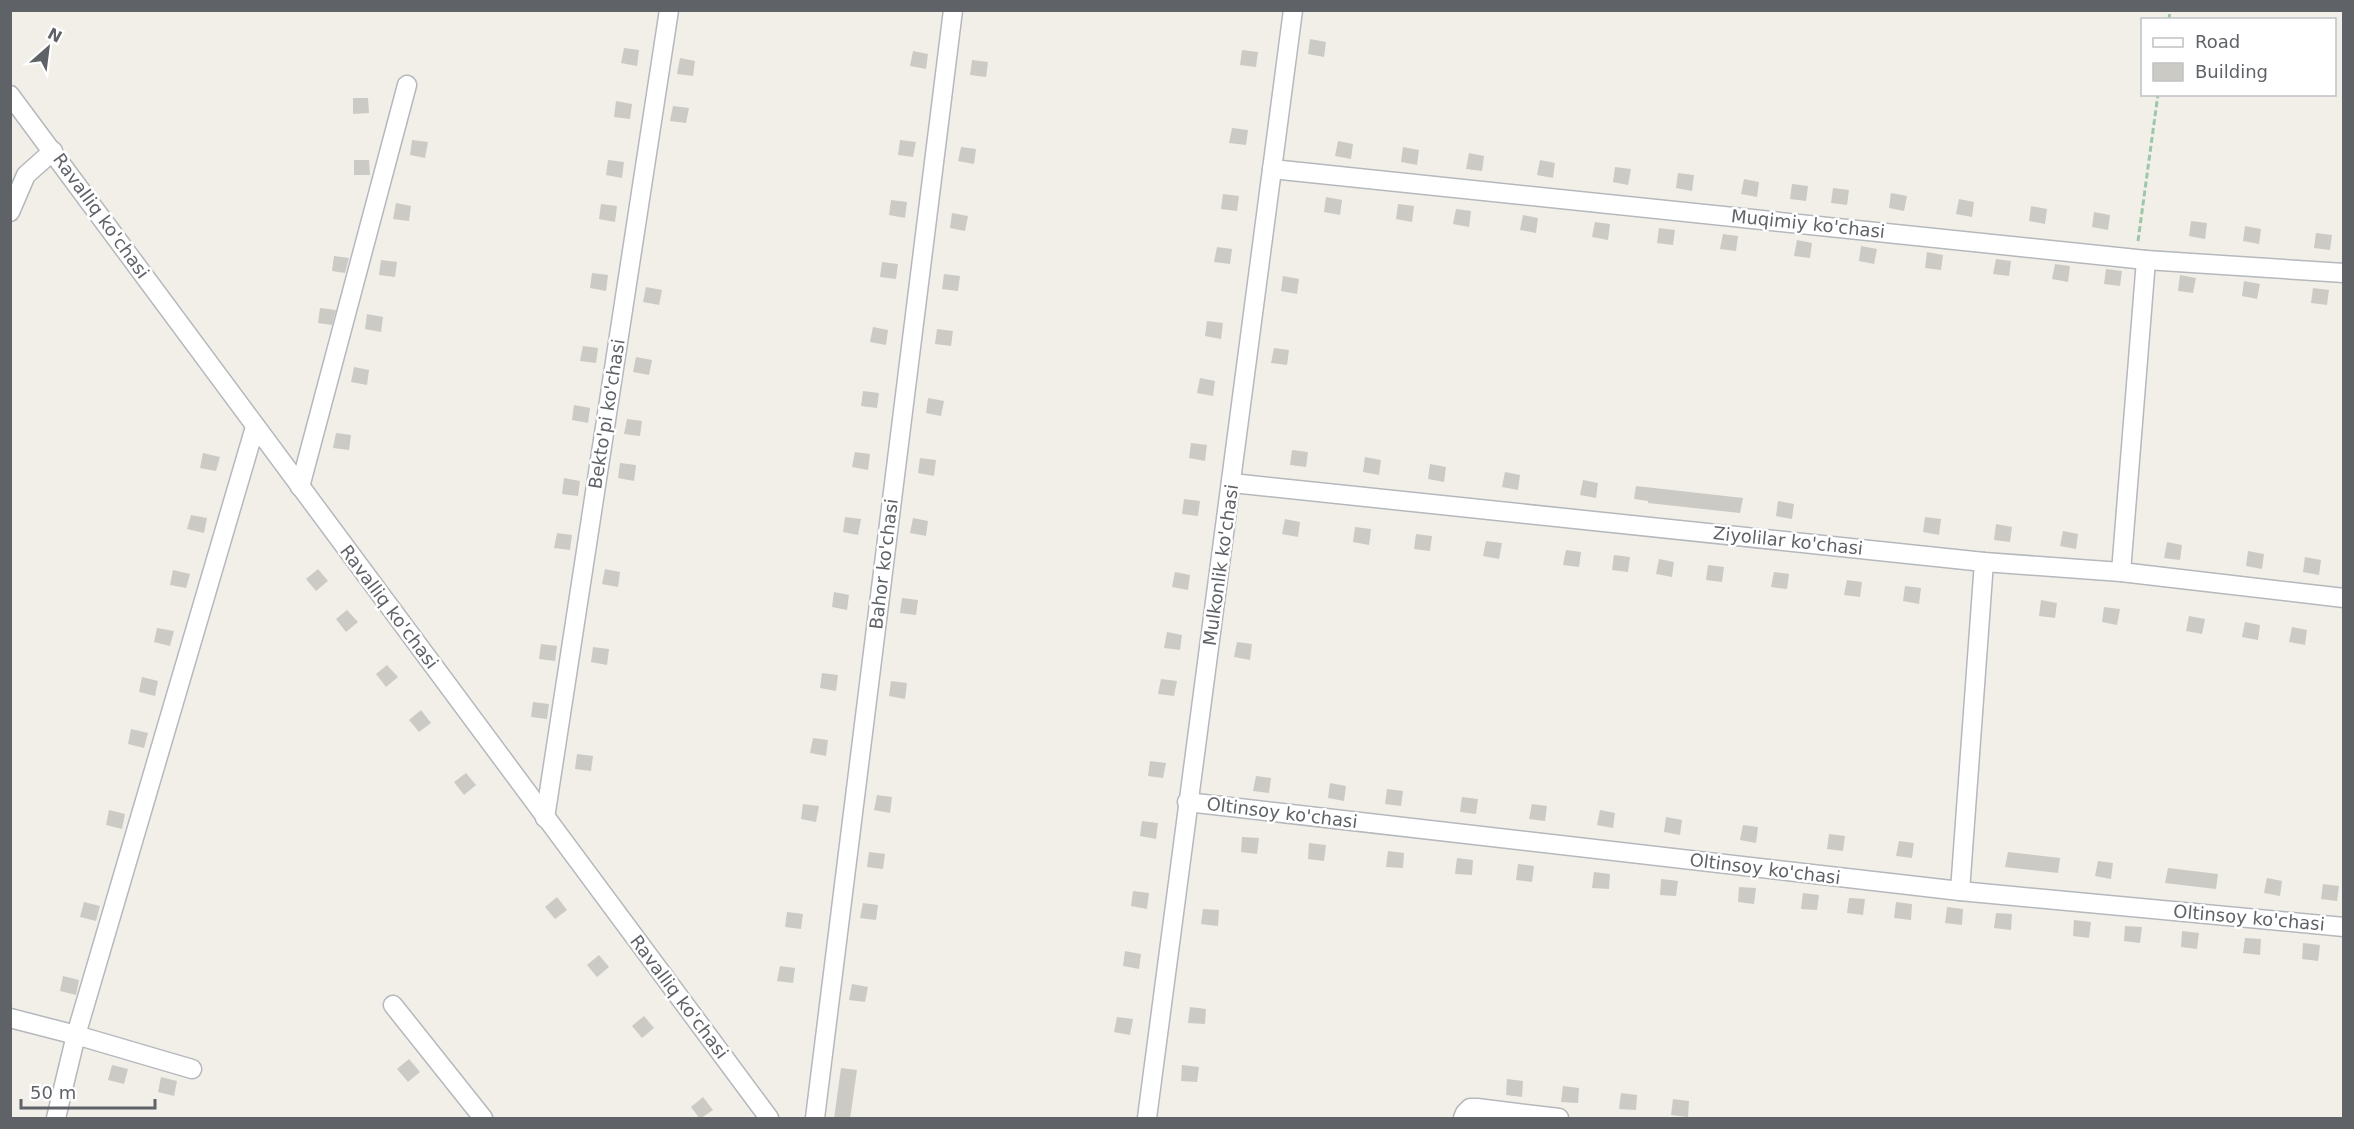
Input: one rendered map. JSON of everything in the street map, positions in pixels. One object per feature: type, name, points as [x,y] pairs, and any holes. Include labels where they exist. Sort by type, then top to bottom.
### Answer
[{"type":"street","name":"Bekto'pi ko'chasi","points":[[545,818],[669,10]]},
{"type":"street","name":"Bahor ko'chasi","points":[[815,1119],[953,10]]},
{"type":"street","name":"Mulkonlik ko'chasi","points":[[1148,1119],[1293,10]]},
{"type":"street","points":[[300,487],[406,85]]},
{"type":"street","name":"Ravalliq ko'chasi","points":[[10,95],[769,1119]]},
{"type":"street","points":[[10,212],[26,175],[53,151]]},
{"type":"street","name":"Muqimiy ko'chasi","points":[[1272,169],[2140,259],[2343,273]]},
{"type":"street","points":[[2121,572],[2140,259]]},
{"type":"street","points":[[56,1119],[76,1035],[255,427]]},
{"type":"street","name":"Ziyolilar ko'chasi","points":[[1232,483],[1984,562],[2121,572],[2343,598]]},
{"type":"street","points":[[1960,891],[1984,562]]},
{"type":"street","name":"Oltinsoy ko'chasi","points":[[1188,802],[1960,891],[2343,927]]},
{"type":"street","points":[[393,1005],[483,1119]]},
{"type":"street","points":[[10,1018],[192,1069]]},
{"type":"street","points":[[1463,1119],[1464,1113],[1470,1108],[1559,1119]]},
{"type":"path","points":[[2140,259],[2158,96]]},
{"type":"building","points":[[1310,39],[1326,42],[1324,57],[1308,54]]},
{"type":"building","points":[[624,48],[639,50],[637,66],[621,63]]},
{"type":"building","points":[[1242,50],[1258,52],[1256,67],[1240,65]]},
{"type":"building","points":[[913,51],[928,54],[926,69],[910,66]]},
{"type":"building","points":[[680,58],[695,61],[693,76],[677,74]]},
{"type":"building","points":[[972,60],[988,62],[986,77],[970,75]]},
{"type":"building","points":[[353,98],[368,98],[369,113],[353,114]]},
{"type":"building","points":[[616,101],[632,104],[630,119],[614,117]]},
{"type":"building","points":[[673,106],[689,108],[686,123],[670,121]]},
{"type":"building","points":[[1232,128],[1248,130],[1246,145],[1229,143]]},
{"type":"building","points":[[412,140],[428,142],[425,158],[410,155]]},
{"type":"building","points":[[900,140],[916,142],[913,157],[898,155]]},
{"type":"building","points":[[1338,141],[1353,144],[1351,159],[1335,156]]},
{"type":"building","points":[[961,147],[976,149],[974,164],[958,161]]},
{"type":"building","points":[[1403,147],[1419,150],[1417,165],[1401,162]]},
{"type":"building","points":[[1469,153],[1484,156],[1482,171],[1466,169]]},
{"type":"building","points":[[354,160],[369,160],[370,175],[354,175]]},
{"type":"building","points":[[608,160],[624,162],[622,178],[606,175]]},
{"type":"building","points":[[1540,160],[1555,163],[1553,178],[1537,175]]},
{"type":"building","points":[[1615,167],[1631,169],[1628,185],[1613,182]]},
{"type":"building","points":[[1678,173],[1694,175],[1692,191],[1676,188]]},
{"type":"building","points":[[1744,179],[1759,182],[1757,197],[1741,194]]},
{"type":"building","points":[[1792,184],[1808,186],[1806,201],[1790,199]]},
{"type":"building","points":[[1833,188],[1849,190],[1847,205],[1831,203]]},
{"type":"building","points":[[1891,193],[1907,196],[1904,211],[1889,208]]},
{"type":"building","points":[[1223,194],[1239,196],[1237,211],[1221,209]]},
{"type":"building","points":[[1326,197],[1342,200],[1340,215],[1324,212]]},
{"type":"building","points":[[1959,199],[1974,202],[1972,217],[1956,214]]},
{"type":"building","points":[[891,200],[907,202],[905,218],[889,215]]},
{"type":"building","points":[[396,203],[411,206],[409,221],[393,219]]},
{"type":"building","points":[[601,204],[617,206],[615,222],[599,219]]},
{"type":"building","points":[[1398,204],[1414,206],[1412,222],[1396,219]]},
{"type":"building","points":[[2031,206],[2047,209],[2045,224],[2029,221]]},
{"type":"building","points":[[1456,209],[1471,211],[1469,227],[1453,224]]},
{"type":"building","points":[[2094,212],[2110,215],[2108,230],[2092,227]]},
{"type":"building","points":[[952,213],[968,216],[965,231],[950,228]]},
{"type":"building","points":[[1523,215],[1538,218],[1536,233],[1520,230]]},
{"type":"building","points":[[2191,221],[2207,223],[2205,239],[2189,236]]},
{"type":"building","points":[[1595,222],[1610,224],[1608,240],[1592,237]]},
{"type":"building","points":[[2245,226],[2261,229],[2259,244],[2243,241]]},
{"type":"building","points":[[1659,228],[1675,230],[1673,245],[1657,243]]},
{"type":"building","points":[[2316,233],[2332,235],[2330,250],[2314,248]]},
{"type":"building","points":[[1723,234],[1738,236],[1736,251],[1720,249]]},
{"type":"building","points":[[1797,240],[1812,243],[1810,258],[1794,256]]},
{"type":"building","points":[[1861,246],[1877,249],[1874,264],[1859,261]]},
{"type":"building","points":[[1217,247],[1232,249],[1230,264],[1214,262]]},
{"type":"building","points":[[1927,252],[1943,255],[1941,270],[1925,268]]},
{"type":"building","points":[[334,256],[349,258],[345,273],[332,271]]},
{"type":"building","points":[[1996,259],[2011,261],[2009,276],[1993,274]]},
{"type":"building","points":[[381,260],[397,262],[395,277],[379,275]]},
{"type":"building","points":[[882,262],[898,264],[896,279],[880,277]]},
{"type":"building","points":[[2055,264],[2070,266],[2068,282],[2052,279]]},
{"type":"building","points":[[2106,269],[2122,271],[2120,286],[2104,284]]},
{"type":"building","points":[[592,273],[608,275],[606,291],[590,288]]},
{"type":"building","points":[[944,274],[960,276],[958,291],[942,289]]},
{"type":"building","points":[[2180,275],[2196,278],[2193,293],[2178,291]]},
{"type":"building","points":[[1283,276],[1299,279],[1297,294],[1281,291]]},
{"type":"building","points":[[2244,281],[2260,284],[2257,299],[2242,296]]},
{"type":"building","points":[[646,287],[662,290],[659,305],[643,302]]},
{"type":"building","points":[[2313,288],[2329,290],[2327,305],[2311,303]]},
{"type":"building","points":[[320,308],[336,310],[332,325],[318,323]]},
{"type":"building","points":[[367,314],[383,317],[381,332],[365,329]]},
{"type":"building","points":[[1207,321],[1223,323],[1221,339],[1205,336]]},
{"type":"building","points":[[873,327],[888,330],[886,345],[870,342]]},
{"type":"building","points":[[937,329],[953,331],[951,346],[935,344]]},
{"type":"building","points":[[583,346],[598,348],[596,363],[580,361]]},
{"type":"building","points":[[1274,348],[1289,350],[1287,365],[1271,363]]},
{"type":"building","points":[[636,357],[652,360],[649,375],[633,372]]},
{"type":"building","points":[[354,367],[369,370],[367,385],[351,382]]},
{"type":"building","points":[[1200,378],[1215,381],[1213,396],[1197,393]]},
{"type":"building","points":[[863,391],[879,393],[877,408],[861,406]]},
{"type":"building","points":[[928,398],[944,401],[941,416],[926,413]]},
{"type":"building","points":[[574,405],[590,408],[588,423],[572,420]]},
{"type":"building","points":[[627,419],[642,421],[640,436],[624,434]]},
{"type":"building","points":[[336,433],[351,435],[349,450],[333,448]]},
{"type":"building","points":[[1191,443],[1207,445],[1205,461],[1189,458]]},
{"type":"building","points":[[1292,450],[1308,452],[1306,467],[1290,465]]},
{"type":"building","points":[[855,452],[870,454],[868,470],[852,467]]},
{"type":"building","points":[[203,453],[220,457],[216,471],[200,468]]},
{"type":"building","points":[[1365,457],[1381,460],[1379,475],[1363,472]]},
{"type":"building","points":[[920,458],[936,460],[934,476],[918,473]]},
{"type":"building","points":[[620,463],[636,465],[634,481],[618,478]]},
{"type":"building","points":[[1430,464],[1446,467],[1444,482],[1428,479]]},
{"type":"building","points":[[1505,472],[1520,475],[1518,490],[1502,487]]},
{"type":"building","points":[[564,478],[580,481],[578,496],[562,494]]},
{"type":"building","points":[[1583,480],[1598,483],[1596,498],[1580,495]]},
{"type":"building","points":[[1636,486],[1743,498],[1740,513],[1648,503],[1648,501],[1634,499]]},
{"type":"building","points":[[1184,499],[1200,501],[1198,516],[1182,514]]},
{"type":"building","points":[[1778,501],[1794,504],[1792,519],[1776,516]]},
{"type":"building","points":[[191,515],[207,518],[204,533],[187,529]]},
{"type":"building","points":[[845,517],[861,519],[858,535],[843,532]]},
{"type":"building","points":[[1925,517],[1941,519],[1939,535],[1923,532]]},
{"type":"building","points":[[913,518],[928,521],[926,536],[910,533]]},
{"type":"building","points":[[1285,519],[1300,522],[1298,537],[1282,534]]},
{"type":"building","points":[[1996,524],[2012,527],[2010,542],[1994,540]]},
{"type":"building","points":[[1355,527],[1371,529],[1369,545],[1353,542]]},
{"type":"building","points":[[2063,531],[2078,534],[2076,549],[2060,546]]},
{"type":"building","points":[[557,533],[572,535],[570,550],[554,548]]},
{"type":"building","points":[[1416,534],[1432,536],[1430,551],[1414,549]]},
{"type":"building","points":[[1486,541],[1502,543],[1499,559],[1483,556]]},
{"type":"building","points":[[2167,542],[2182,545],[2180,560],[2164,558]]},
{"type":"building","points":[[1566,550],[1581,552],[1579,567],[1563,565]]},
{"type":"building","points":[[2248,551],[2264,554],[2262,569],[2246,566]]},
{"type":"building","points":[[1614,555],[1630,557],[1628,572],[1612,570]]},
{"type":"building","points":[[2305,557],[2321,560],[2319,575],[2303,572]]},
{"type":"building","points":[[1659,559],[1674,562],[1672,577],[1656,574]]},
{"type":"building","points":[[1708,565],[1724,567],[1722,582],[1706,580]]},
{"type":"building","points":[[318,569],[328,581],[316,591],[306,579]]},
{"type":"building","points":[[605,569],[620,572],[618,587],[602,584]]},
{"type":"building","points":[[173,570],[190,574],[186,588],[170,585]]},
{"type":"building","points":[[1175,572],[1190,575],[1188,590],[1172,587]]},
{"type":"building","points":[[1774,572],[1789,574],[1787,589],[1771,587]]},
{"type":"building","points":[[1847,580],[1862,582],[1860,597],[1844,595]]},
{"type":"building","points":[[1905,586],[1921,588],[1919,604],[1903,601]]},
{"type":"building","points":[[834,592],[849,595],[847,610],[832,607]]},
{"type":"building","points":[[902,598],[918,600],[916,615],[900,613]]},
{"type":"building","points":[[2041,600],[2057,603],[2055,618],[2039,616]]},
{"type":"building","points":[[2104,607],[2120,609],[2117,625],[2102,622]]},
{"type":"building","points":[[347,610],[358,622],[346,632],[336,619]]},
{"type":"building","points":[[2189,616],[2205,619],[2202,634],[2186,631]]},
{"type":"building","points":[[2245,622],[2260,625],[2258,640],[2242,637]]},
{"type":"building","points":[[2292,627],[2307,630],[2305,645],[2289,642]]},
{"type":"building","points":[[157,628],[174,631],[170,646],[154,642]]},
{"type":"building","points":[[1167,632],[1182,635],[1180,650],[1164,648]]},
{"type":"building","points":[[1237,642],[1252,644],[1250,660],[1234,657]]},
{"type":"building","points":[[541,644],[557,646],[555,661],[539,659]]},
{"type":"building","points":[[593,647],[609,649],[607,665],[591,662]]},
{"type":"building","points":[[387,665],[398,677],[386,687],[376,674]]},
{"type":"building","points":[[822,673],[838,675],[836,691],[820,688]]},
{"type":"building","points":[[142,677],[158,681],[155,696],[139,692]]},
{"type":"building","points":[[1161,679],[1177,681],[1174,696],[1158,694]]},
{"type":"building","points":[[891,681],[907,683],[905,699],[889,696]]},
{"type":"building","points":[[533,702],[549,704],[547,719],[531,717]]},
{"type":"building","points":[[421,710],[431,723],[419,732],[409,720]]},
{"type":"building","points":[[131,729],[148,733],[144,748],[128,744]]},
{"type":"building","points":[[813,738],[828,740],[826,756],[810,753]]},
{"type":"building","points":[[577,754],[593,756],[591,771],[575,769]]},
{"type":"building","points":[[1150,761],[1166,763],[1163,778],[1148,776]]},
{"type":"building","points":[[466,773],[476,785],[464,795],[454,782]]},
{"type":"building","points":[[1256,776],[1271,778],[1269,793],[1253,791]]},
{"type":"building","points":[[1330,783],[1346,786],[1344,801],[1328,798]]},
{"type":"building","points":[[1387,789],[1403,791],[1401,806],[1385,804]]},
{"type":"building","points":[[877,795],[892,797],[890,813],[874,810]]},
{"type":"building","points":[[1462,797],[1478,799],[1476,814],[1460,812]]},
{"type":"building","points":[[803,804],[819,806],[816,822],[801,819]]},
{"type":"building","points":[[1532,804],[1547,806],[1545,821],[1529,819]]},
{"type":"building","points":[[109,810],[125,814],[122,829],[106,825]]},
{"type":"building","points":[[1600,810],[1615,813],[1613,828],[1597,825]]},
{"type":"building","points":[[1666,817],[1682,820],[1680,835],[1664,832]]},
{"type":"building","points":[[1142,821],[1158,823],[1156,839],[1140,836]]},
{"type":"building","points":[[1743,825],[1758,827],[1756,843],[1740,840]]},
{"type":"building","points":[[1829,834],[1845,836],[1843,851],[1827,849]]},
{"type":"building","points":[[1242,837],[1259,838],[1257,854],[1241,852]]},
{"type":"building","points":[[1899,841],[1914,843],[1912,858],[1896,856]]},
{"type":"building","points":[[1309,843],[1326,845],[1324,861],[1308,859]]},
{"type":"building","points":[[1388,851],[1404,853],[1403,868],[1386,867]]},
{"type":"building","points":[[869,852],[885,854],[883,869],[867,867]]},
{"type":"building","points":[[2008,852],[2060,858],[2058,873],[2005,867]]},
{"type":"building","points":[[1457,858],[1473,860],[1472,875],[1455,874]]},
{"type":"building","points":[[2098,861],[2113,863],[2111,879],[2095,876]]},
{"type":"building","points":[[1518,864],[1534,866],[1532,882],[1516,880]]},
{"type":"building","points":[[2168,868],[2218,874],[2216,889],[2165,883]]},
{"type":"building","points":[[1594,872],[1610,874],[1609,889],[1592,888]]},
{"type":"building","points":[[2267,878],[2282,881],[2280,896],[2264,893]]},
{"type":"building","points":[[1661,879],[1678,881],[1676,896],[1660,895]]},
{"type":"building","points":[[2323,884],[2339,886],[2337,901],[2321,899]]},
{"type":"building","points":[[1739,887],[1756,888],[1754,904],[1738,902]]},
{"type":"building","points":[[1133,891],[1149,893],[1147,909],[1131,906]]},
{"type":"building","points":[[1803,893],[1819,895],[1817,910],[1801,909]]},
{"type":"building","points":[[557,897],[567,910],[555,919],[545,907]]},
{"type":"building","points":[[1849,898],[1865,899],[1863,915],[1847,913]]},
{"type":"building","points":[[84,902],[100,906],[96,921],[80,917]]},
{"type":"building","points":[[1896,902],[1912,904],[1911,920],[1894,918]]},
{"type":"building","points":[[863,903],[878,905],[876,920],[860,918]]},
{"type":"building","points":[[1947,907],[1963,909],[1962,925],[1945,923]]},
{"type":"building","points":[[1203,909],[1219,910],[1218,926],[1201,924]]},
{"type":"building","points":[[787,912],[803,914],[801,929],[785,927]]},
{"type":"building","points":[[1996,913],[2012,914],[2011,930],[1994,928]]},
{"type":"building","points":[[2074,920],[2091,922],[2089,938],[2073,936]]},
{"type":"building","points":[[2125,926],[2142,927],[2140,943],[2124,941]]},
{"type":"building","points":[[2182,931],[2199,933],[2197,949],[2181,947]]},
{"type":"building","points":[[2245,938],[2261,939],[2260,955],[2243,953]]},
{"type":"building","points":[[2303,943],[2320,945],[2318,961],[2302,959]]},
{"type":"building","points":[[1125,951],[1141,954],[1139,969],[1123,966]]},
{"type":"building","points":[[599,955],[609,967],[597,977],[587,965]]},
{"type":"building","points":[[780,966],[795,968],[793,983],[777,981]]},
{"type":"building","points":[[63,976],[79,980],[76,995],[60,991]]},
{"type":"building","points":[[852,984],[868,987],[865,1002],[849,1000]]},
{"type":"building","points":[[1190,1007],[1206,1009],[1205,1024],[1188,1023]]},
{"type":"building","points":[[644,1016],[654,1028],[642,1038],[632,1026]]},
{"type":"building","points":[[1117,1017],[1133,1019],[1130,1035],[1114,1032]]},
{"type":"building","points":[[409,1059],[420,1072],[408,1082],[397,1069]]},
{"type":"building","points":[[112,1065],[128,1069],[124,1084],[108,1080]]},
{"type":"building","points":[[1182,1065],[1199,1067],[1197,1082],[1181,1081]]},
{"type":"building","points":[[841,1068],[857,1070],[850,1119],[834,1119]]},
{"type":"building","points":[[161,1077],[177,1081],[174,1096],[158,1092]]},
{"type":"building","points":[[1507,1079],[1523,1081],[1522,1097],[1506,1095]]},
{"type":"building","points":[[1563,1086],[1579,1088],[1578,1103],[1561,1102]]},
{"type":"building","points":[[1621,1093],[1637,1095],[1636,1110],[1619,1109]]},
{"type":"building","points":[[703,1097],[713,1110],[700,1119],[691,1107]]},
{"type":"building","points":[[1673,1099],[1689,1101],[1688,1117],[1671,1115]]}]
